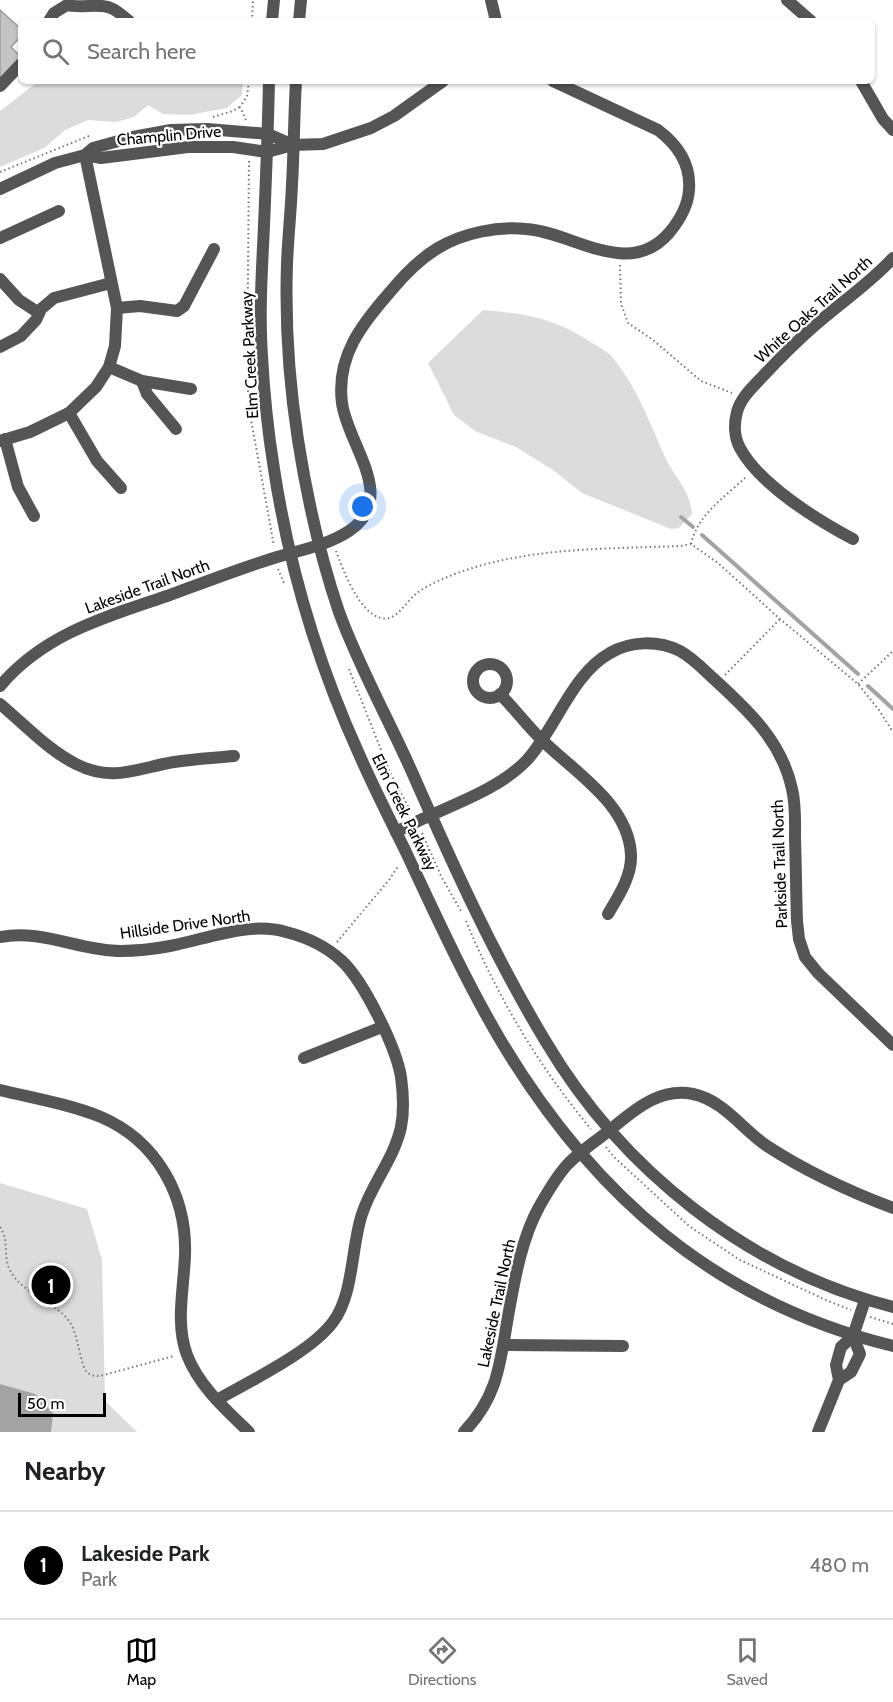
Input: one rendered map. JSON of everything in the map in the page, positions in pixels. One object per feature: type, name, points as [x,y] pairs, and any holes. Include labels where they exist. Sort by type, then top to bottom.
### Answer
[{"type":"street","points":[[272,18],[274,0]]},
{"type":"street","points":[[299,18],[301,0]]},
{"type":"street","points":[[491,0],[495,18]]},
{"type":"street","points":[[787,0],[808,18]]},
{"type":"street","points":[[52,18],[66,2],[79,8],[92,3],[111,8],[125,18]]},
{"type":"street","points":[[0,86],[18,67]]},
{"type":"street","name":"Elm Creek Parkway","points":[[269,84],[261,300],[262,354],[274,470],[290,553],[326,673],[358,753],[460,965],[502,1042],[550,1114],[580,1154],[650,1224],[684,1251],[719,1274],[796,1314],[853,1336],[893,1346]]},
{"type":"street","name":"Elm Creek Parkway","points":[[296,84],[287,266],[288,354],[298,437],[311,511],[326,542],[343,621],[376,702],[497,953],[546,1043],[611,1130],[658,1180],[709,1221],[759,1253],[798,1274],[865,1300],[893,1307]]},
{"type":"street","points":[[293,145],[323,144],[371,128],[394,116],[439,84]]},
{"type":"street","points":[[559,84],[658,130],[679,150],[688,170],[688,198],[676,225],[655,245],[631,254],[620,254]]},
{"type":"street","points":[[863,84],[883,119],[893,130]]},
{"type":"street","name":"Champlin Drive","points":[[0,189],[55,164],[85,155],[93,148],[171,130],[207,129],[268,134],[293,145]]},
{"type":"street","name":"Champlin Drive","points":[[85,155],[101,158],[188,147],[233,147],[267,152],[293,145]]},
{"type":"street","points":[[34,516],[18,487],[3,440],[30,432],[69,413],[96,387],[109,367],[115,346],[117,308],[85,155]]},
{"type":"street","points":[[0,238],[59,211]]},
{"type":"street","name":"Lakeside Trail North","points":[[0,686],[10,674],[37,651],[63,634],[96,620],[326,542],[352,529],[359,522],[370,499],[370,483],[345,418],[342,402],[343,369],[354,339],[365,321],[411,267],[439,247],[460,238],[506,228],[544,231],[604,252],[620,254]]},
{"type":"street","points":[[117,308],[140,306],[177,311],[183,306],[214,249]]},
{"type":"street","name":"White Oaks Trail North","points":[[743,398],[813,327],[860,290],[893,258]]},
{"type":"street","points":[[0,279],[19,300],[39,313]]},
{"type":"street","points":[[0,347],[21,336],[36,320],[41,309],[54,297],[111,283]]},
{"type":"street","points":[[109,367],[142,381],[191,389]]},
{"type":"street","points":[[142,381],[147,394],[176,429]]},
{"type":"street","points":[[743,398],[738,410],[735,434],[739,447],[756,468],[792,501],[835,530],[853,539]]},
{"type":"street","points":[[69,413],[97,461],[121,488]]},
{"type":"street","name":"Parkside Trail North","points":[[396,832],[505,778],[526,761],[543,741],[584,676],[597,660],[627,645],[646,643],[679,651],[693,660],[718,683],[762,727],[776,746],[793,790],[797,921],[805,957],[818,973],[893,1045]]},
{"type":"street","points":[[500,694],[543,741],[601,794],[616,812],[631,856],[622,891],[608,914]]},
{"type":"street","points":[[0,704],[60,755],[77,765],[94,771],[112,774],[133,773],[174,762],[234,756]]},
{"type":"street","name":"Hillside Drive North","points":[[0,937],[32,936],[110,951],[141,951],[239,931],[261,929],[284,931],[305,938],[342,960],[359,981],[382,1027],[394,1053],[401,1077],[401,1125],[394,1148],[362,1214],[342,1304],[335,1320],[324,1334],[309,1346],[217,1400]]},
{"type":"street","points":[[304,1058],[382,1027]]},
{"type":"street","points":[[0,1090],[102,1117],[144,1146],[160,1165],[174,1187],[182,1211],[186,1236],[180,1313],[186,1353],[202,1382],[249,1432]]},
{"type":"street","points":[[611,1130],[638,1107],[657,1096],[674,1092],[695,1094],[712,1102],[763,1143],[805,1170],[849,1192],[893,1208]]},
{"type":"street","name":"Lakeside Trail North","points":[[464,1432],[477,1418],[491,1395],[505,1346],[515,1278],[538,1209],[567,1165],[611,1130]]},
{"type":"street","points":[[818,1432],[839,1380],[836,1365],[841,1347],[853,1336],[865,1300]]},
{"type":"street","points":[[839,1380],[851,1372],[860,1354],[853,1336]]},
{"type":"street","points":[[505,1346],[623,1346]]},
{"type":"path","points":[[252,18],[253,0]]},
{"type":"path","points":[[620,254],[621,304],[628,323],[653,340],[701,381],[743,398]]},
{"type":"path","points":[[691,544],[693,536],[708,514],[756,468]]},
{"type":"path","points":[[326,542],[362,603],[375,616],[387,619],[397,614],[414,595],[426,587],[447,577],[500,561],[551,552],[691,544],[718,563],[780,619],[858,684],[893,732]]},
{"type":"path","points":[[718,683],[780,619]]},
{"type":"path","points":[[858,684],[893,651]]},
{"type":"path","points":[[346,663],[389,770],[442,878],[464,915],[483,962],[544,1068],[614,1157],[689,1226],[740,1260],[861,1313],[893,1324]]},
{"type":"path","points":[[329,951],[389,880],[397,866],[430,850]]},
{"type":"path","points":[[584,1120],[595,1110]]},
{"type":"path","points":[[0,1227],[6,1239],[5,1254],[11,1273],[26,1289],[66,1318],[77,1336],[87,1373],[100,1376],[186,1353]]},
{"type":"shaded area","points":[[35,84],[243,84],[242,95],[227,108],[189,115],[163,114],[148,105],[134,117],[116,122],[88,120],[65,130],[44,148],[0,167],[0,111]]},
{"type":"shaded area","points":[[483,310],[513,313],[552,323],[578,335],[612,356],[636,394],[665,457],[689,498],[692,514],[679,528],[671,529],[582,493],[553,470],[516,447],[475,431],[454,415],[428,363]]},
{"type":"shaded area","points":[[0,1183],[87,1209],[102,1260],[105,1401],[137,1432],[0,1432]]},
{"type":"shaded area","points":[[0,1384],[35,1394],[53,1413],[51,1432],[0,1432]]},
{"type":"building","points":[[0,10],[18,26],[18,39],[11,47],[18,54],[18,60],[0,80]]},
{"type":"waterway","points":[[681,517],[693,527]]},
{"type":"waterway","points":[[702,535],[858,674]]},
{"type":"waterway","points":[[868,686],[893,709]]},
{"type":"place","name":"Lakeside Park","points":[[51,1285]]}]
